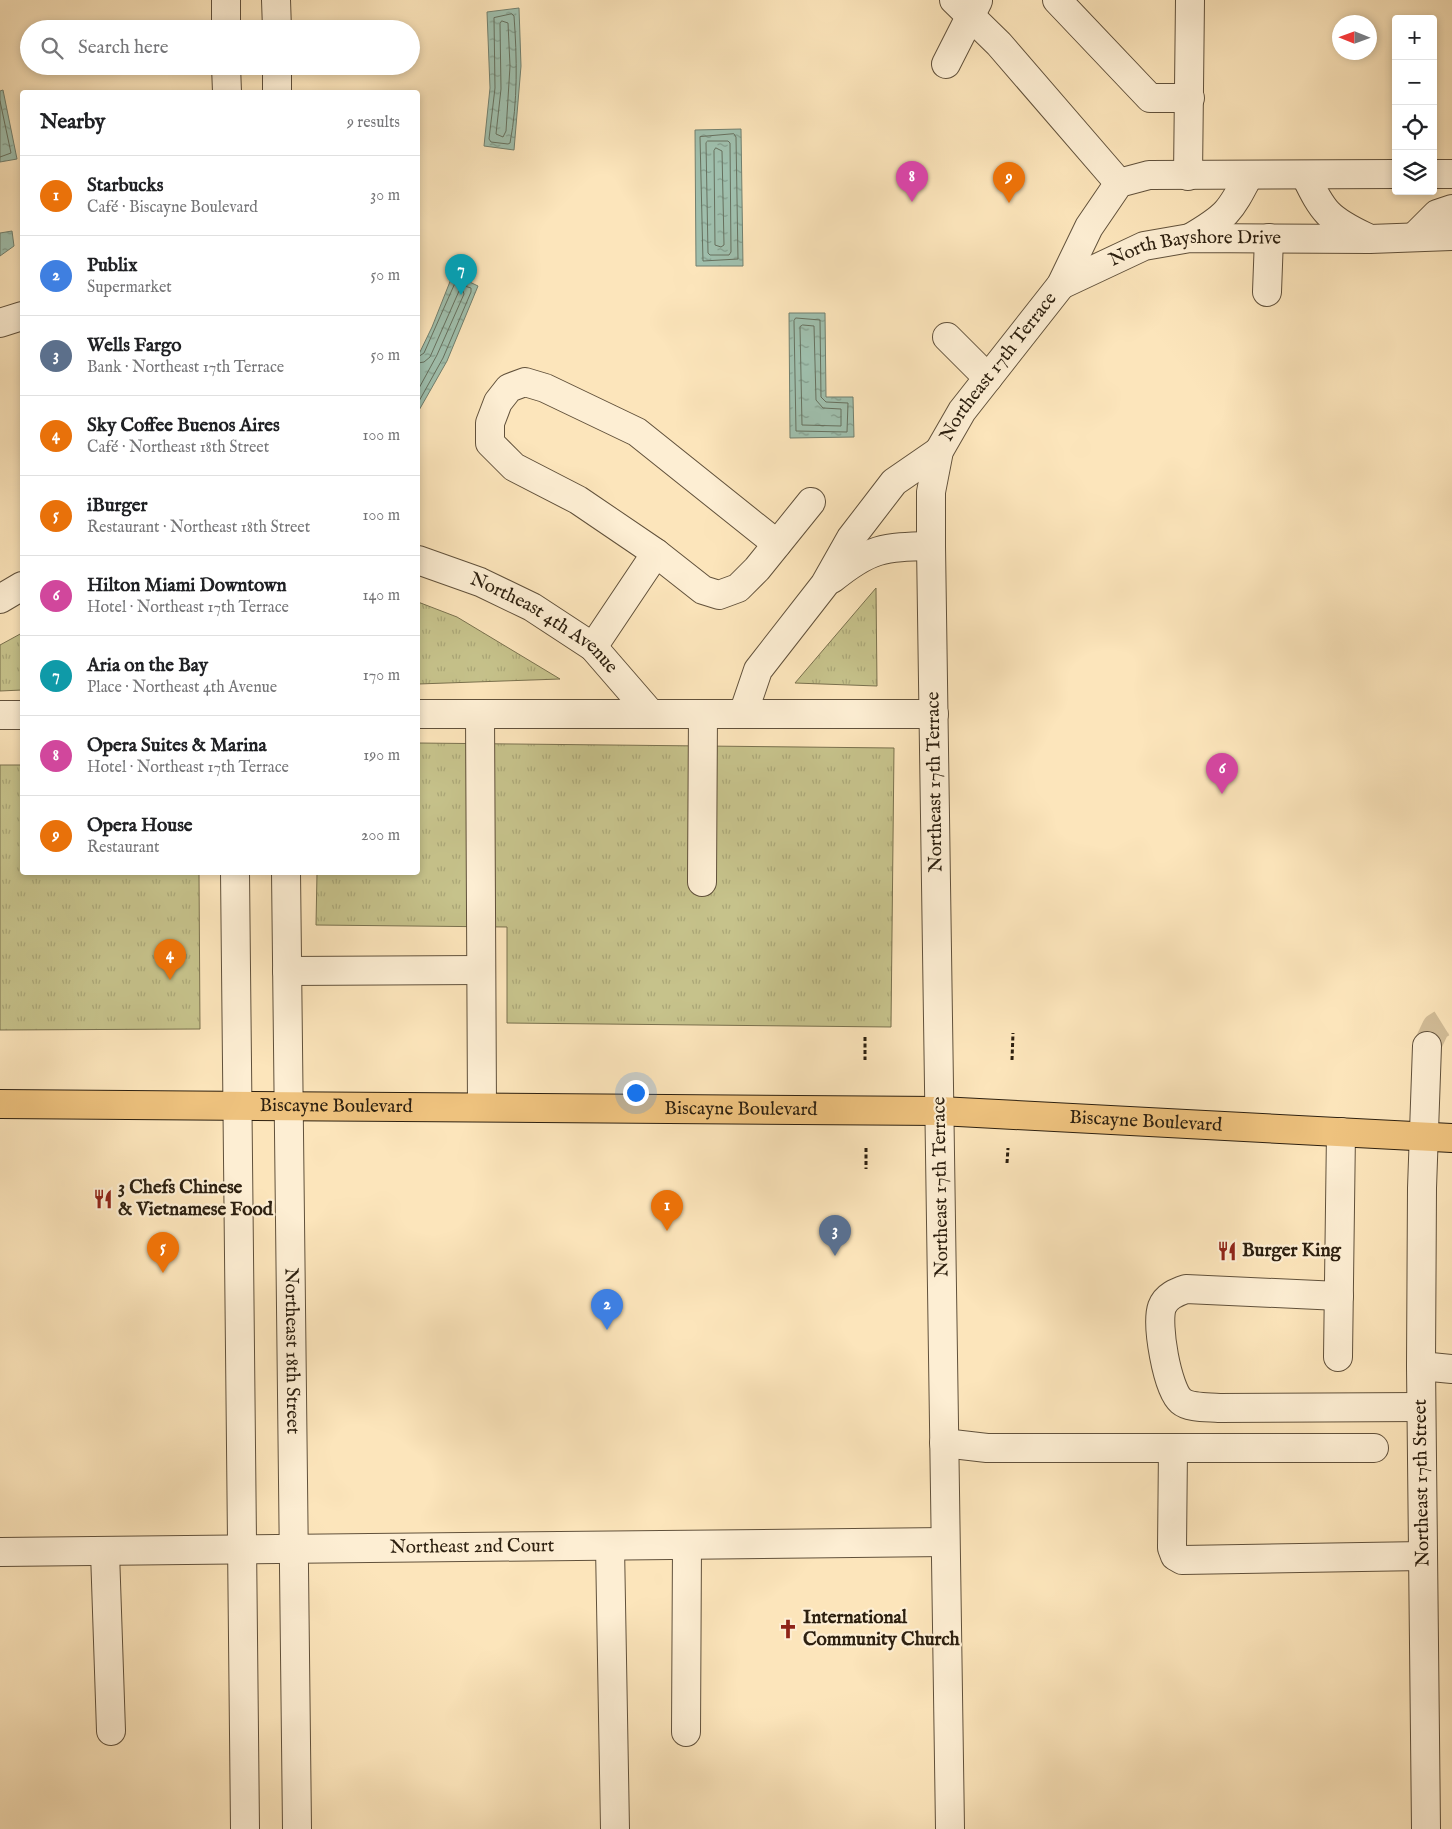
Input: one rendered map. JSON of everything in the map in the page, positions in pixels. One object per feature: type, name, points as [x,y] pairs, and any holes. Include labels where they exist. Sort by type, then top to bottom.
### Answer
[{"type":"main road","name":"Biscayne Boulevard","points":[[0,1104],[940,1111],[1452,1138]]},
{"type":"street","points":[[226,0],[226,20]]},
{"type":"street","points":[[276,0],[277,20]]},
{"type":"street","points":[[1058,0],[1150,98],[1190,98]]},
{"type":"street","points":[[1088,32],[1089,0]]},
{"type":"street","points":[[1188,176],[1190,0]]},
{"type":"street","points":[[946,64],[967,5]]},
{"type":"street","points":[[967,5],[1119,183],[1149,175],[1392,174]]},
{"type":"street","points":[[226,75],[227,90]]},
{"type":"street","points":[[277,75],[277,90]]},
{"type":"street","points":[[1437,174],[1452,174]]},
{"type":"street","points":[[1190,238],[1220,220],[1235,203],[1249,175]]},
{"type":"street","points":[[1305,175],[1318,201],[1336,222],[1370,239]]},
{"type":"street","name":"North Bayshore Drive","points":[[1061,284],[1089,227],[1119,183]]},
{"type":"street","points":[[1415,236],[1436,214],[1452,209]]},
{"type":"street","name":"North Bayshore Drive","points":[[1061,284],[1144,246],[1190,238],[1370,239],[1452,236]]},
{"type":"street","points":[[1266,292],[1269,238]]},
{"type":"street","name":"Northeast 17th Terrace","points":[[950,1829],[931,492],[939,451],[962,411],[1061,284]]},
{"type":"street","points":[[0,323],[20,317]]},
{"type":"street","points":[[947,337],[988,378]]},
{"type":"street","points":[[777,544],[637,432],[545,388],[525,382],[509,388],[498,402],[490,423],[490,443],[514,467],[578,500],[656,553],[703,590],[719,595],[738,588],[758,569],[811,502]]},
{"type":"street","name":"Northeast 17th Terrace","points":[[743,714],[758,670],[825,584],[851,538],[894,482],[939,451]]},
{"type":"street","name":"Northeast 17th Terrace","points":[[825,584],[849,565],[872,552],[888,547],[931,546]]},
{"type":"street","points":[[593,647],[656,553]]},
{"type":"street","name":"Northeast 4th Avenue","points":[[420,561],[480,582],[532,608],[593,647],[652,714]]},
{"type":"street","points":[[0,599],[20,587]]},
{"type":"street","points":[[420,714],[934,714]]},
{"type":"street","points":[[480,714],[482,1108]]},
{"type":"street","points":[[702,882],[703,714]]},
{"type":"street","points":[[0,715],[20,715]]},
{"type":"street","points":[[235,875],[245,1829]]},
{"type":"street","name":"Northeast 18th Street","points":[[286,875],[297,1829]]},
{"type":"street","points":[[287,971],[481,970]]},
{"type":"street","name":"Northeast 17th Street","points":[[1426,1829],[1421,1407],[1421,1203],[1427,1046]]},
{"type":"street","points":[[1338,1356],[1341,1132]]},
{"type":"street","points":[[1339,1296],[1186,1289],[1175,1293],[1168,1298],[1162,1307],[1160,1333],[1168,1371],[1176,1396],[1182,1402],[1192,1405],[1218,1408],[1421,1407]]},
{"type":"street","points":[[1421,1366],[1452,1369]]},
{"type":"street","points":[[944,1443],[987,1448],[1374,1448]]},
{"type":"street","points":[[1173,1448],[1172,1548],[1175,1556],[1182,1560],[1423,1556]]},
{"type":"street","name":"Northeast 2nd Court","points":[[0,1552],[242,1551],[945,1542]]},
{"type":"street","points":[[686,1732],[687,1545]]},
{"type":"street","points":[[610,1546],[614,1829]]},
{"type":"street","points":[[105,1552],[111,1731]]},
{"type":"path","points":[[1012,1060],[1013,1033]]},
{"type":"path","points":[[865,1037],[865,1060]]},
{"type":"path","points":[[866,1148],[866,1169]]},
{"type":"path","points":[[1007,1164],[1008,1148]]},
{"type":"green space","points":[[876,588],[877,686],[795,683]]},
{"type":"green space","points":[[420,603],[457,617],[560,679],[420,684]]},
{"type":"green space","points":[[20,634],[20,690],[0,691],[0,645]]},
{"type":"green space","points":[[420,743],[894,748],[891,1027],[507,1023],[507,927],[316,925],[317,875],[420,875]]},
{"type":"green space","points":[[0,765],[20,765],[20,875],[199,875],[200,1029],[0,1030]]},
{"type":"water","points":[[519,8],[521,66],[514,150],[484,146],[490,88],[487,12]]},
{"type":"water","points":[[3,90],[17,159],[0,162],[0,91]]},
{"type":"water","points":[[741,129],[743,266],[696,266],[695,130]]},
{"type":"water","points":[[12,231],[14,246],[0,256],[0,233]]},
{"type":"water","points":[[453,274],[478,286],[447,361],[420,408],[420,352]]},
{"type":"water","points":[[789,313],[825,313],[826,397],[853,397],[854,437],[790,438]]},
{"type":"tunnel","points":[[1427,1046],[1436,1027],[1452,1017]]},
{"type":"place","name":"Opera Suites & Marina","points":[[912,202]]},
{"type":"place","name":"Opera House","points":[[1009,203]]},
{"type":"place","name":"Aria on the Bay","points":[[461,295]]},
{"type":"place","name":"Hilton Miami Downtown","points":[[1222,794]]},
{"type":"place","name":"Sky Coffee Buenos Aires","points":[[170,980]]},
{"type":"place","name":"3 Chefs Chinese & Vietnamese Food","points":[[103,1199]]},
{"type":"place","name":"Starbucks","points":[[667,1231]]},
{"type":"place","name":"Burger King","points":[[1227,1251]]},
{"type":"place","name":"Wells Fargo","points":[[835,1256]]},
{"type":"place","name":"iBurger","points":[[163,1273]]},
{"type":"place","name":"Publix","points":[[607,1330]]},
{"type":"place","name":"International Community Church","points":[[788,1629]]}]
